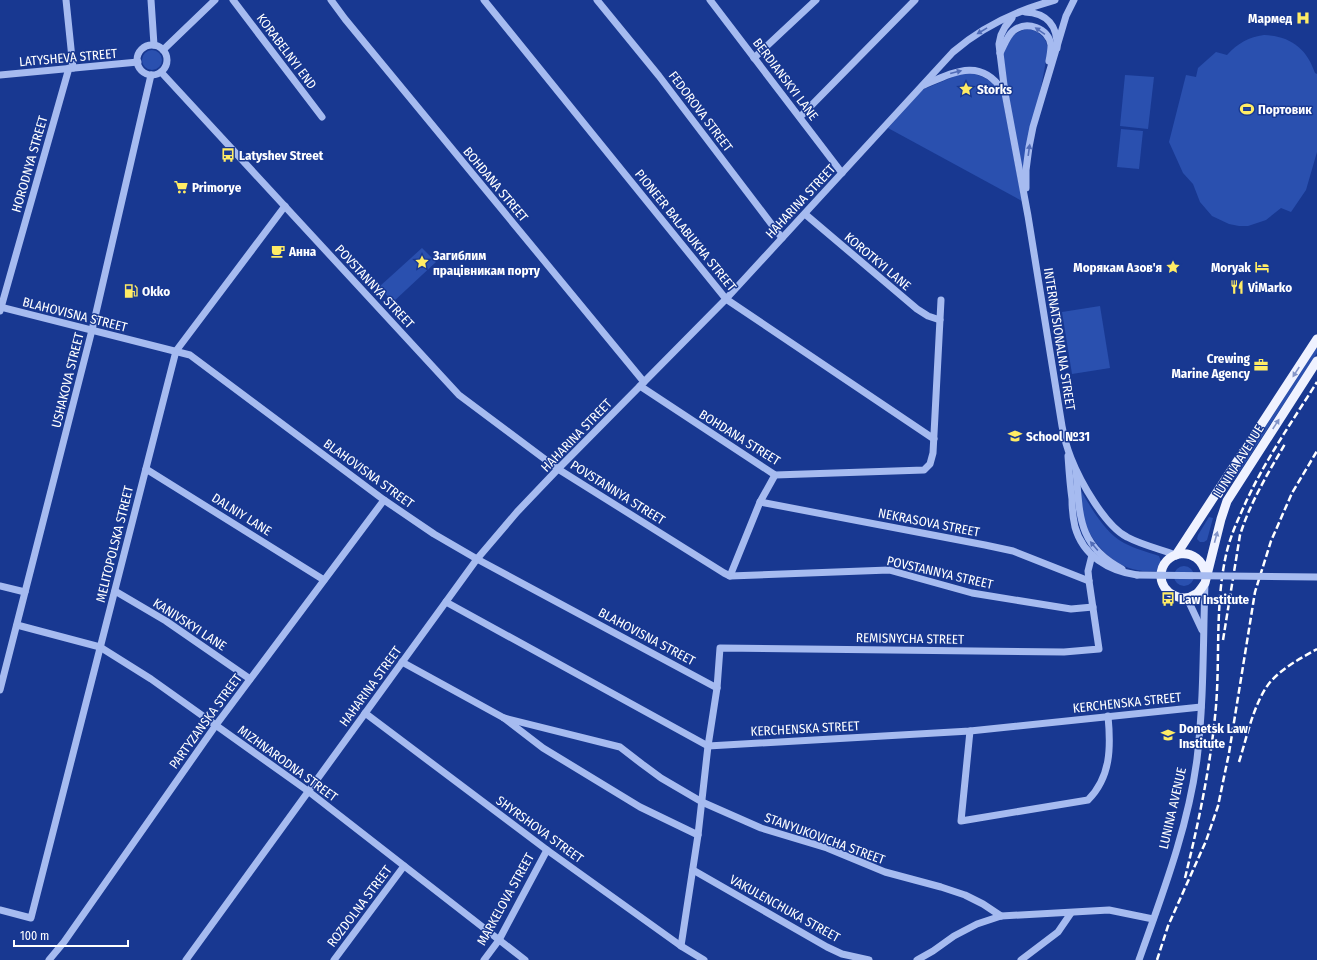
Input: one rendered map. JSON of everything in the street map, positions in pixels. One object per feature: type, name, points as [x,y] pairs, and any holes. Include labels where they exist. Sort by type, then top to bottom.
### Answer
[{"type":"main road","name":"LUNINA AVENUE","points":[[1176,555],[1317,339]]},
{"type":"main road","name":"LUNINA AVENUE","points":[[1206,579],[1227,501],[1317,361]]},
{"type":"main road","points":[[1183,553],[1190,554],[1196,557],[1205,568],[1206,579],[1201,590],[1187,598],[1172,595],[1163,584],[1161,577],[1165,564],[1170,558],[1176,555],[1183,553]]},
{"type":"street","points":[[66,0],[71,68]]},
{"type":"street","points":[[151,0],[154,45]]},
{"type":"street","points":[[163,50],[215,0]]},
{"type":"street","name":"KORABELNYI END","points":[[233,0],[322,117]]},
{"type":"street","name":"BOHDANA STREET","points":[[331,0],[642,384],[776,475],[924,470],[930,464],[933,453],[934,439]]},
{"type":"street","name":"PIONEER BALABUKHA STREET","points":[[484,0],[726,299],[934,439]]},
{"type":"street","name":"FEDOROVA STREET","points":[[597,0],[659,76],[782,238]]},
{"type":"street","name":"BERDIANSKYI LANE","points":[[710,0],[842,173]]},
{"type":"street","points":[[754,58],[816,0]]},
{"type":"street","points":[[800,117],[915,0]]},
{"type":"street","name":"HAHARINA STREET","points":[[186,960],[477,559],[517,512],[726,299],[920,86],[953,52],[967,40],[984,29],[1017,13],[1055,0]]},
{"type":"street","points":[[1028,216],[1026,170],[1033,127],[1066,16],[1074,0]]},
{"type":"street","points":[[1028,216],[1005,93],[999,44],[1003,31],[1010,19],[1017,13],[1033,12],[1041,15],[1052,26],[1056,33],[1057,48]]},
{"type":"street","points":[[1000,53],[1009,36],[1018,29],[1028,26],[1043,32],[1047,36],[1051,46],[1043,93]]},
{"type":"street","points":[[154,45],[163,50],[167,61],[161,72],[151,74],[140,68],[138,57],[144,48],[154,45]]},
{"type":"street","name":"LATYSHEVA STREET","points":[[0,75],[138,62]]},
{"type":"street","name":"HORODNYA STREET","points":[[0,309],[71,68]]},
{"type":"street","points":[[920,86],[960,70],[970,70],[981,72],[991,77],[999,84],[1005,93]]},
{"type":"street","name":"POVSTANNYA STREET","points":[[161,72],[459,395],[558,469],[730,576],[889,570],[972,593],[1071,609],[1093,607]]},
{"type":"street","name":"USHAKOVA STREET","points":[[0,690],[3,662],[17,625],[92,330],[151,74]]},
{"type":"street","name":"MELITOPOLSKA STREET","points":[[0,910],[31,918],[176,351],[285,206]]},
{"type":"street","name":"KOROTKYI LANE","points":[[805,214],[917,309],[928,316],[940,320]]},
{"type":"street","name":"INTERNATSIONALNA STREET","points":[[1028,216],[1062,426],[1075,468],[1094,501],[1113,526],[1127,538],[1176,555]]},
{"type":"street","points":[[934,439],[941,300]]},
{"type":"street","name":"BLAHOVISNA STREET","points":[[0,309],[92,330],[190,355],[384,500],[434,534],[477,559],[717,688]]},
{"type":"street","points":[[1068,448],[1075,528],[1082,542],[1092,555],[1113,569],[1125,573],[1137,574],[1317,578]]},
{"type":"street","points":[[1075,468],[1080,517],[1086,535],[1091,543],[1115,565],[1137,574]]},
{"type":"street","name":"DALNIY LANE","points":[[146,469],[324,580]]},
{"type":"street","points":[[730,576],[760,502],[776,475]]},
{"type":"street","name":"PARTYZANSKA STREET","points":[[49,960],[73,929],[250,678],[384,500]]},
{"type":"street","name":"NEKRASOVA STREET","points":[[760,502],[1013,551],[1089,581]]},
{"type":"street","points":[[1159,549],[1165,564]]},
{"type":"street","points":[[1092,555],[1088,572],[1093,607]]},
{"type":"street","name":"LUNINA AVENUE","points":[[1138,960],[1180,838],[1190,797],[1197,758],[1201,707],[1206,579]]},
{"type":"street","points":[[0,586],[25,592]]},
{"type":"street","name":"KANIVSKYI LANE","points":[[115,590],[166,621],[250,678]]},
{"type":"street","name":"LUNINA AVENUE","points":[[1187,598],[1204,632]]},
{"type":"street","points":[[446,602],[708,746]]},
{"type":"street","name":"REMISNYCHA STREET","points":[[717,688],[720,648],[1064,652],[1099,649],[1093,607]]},
{"type":"street","name":"MIZHNARODNA STREET","points":[[17,625],[100,647],[151,679],[308,791],[525,960]]},
{"type":"street","name":"STANYUKOVICHA STREET","points":[[402,662],[504,718],[543,748],[634,803],[698,835]]},
{"type":"street","points":[[681,946],[698,835],[708,746],[717,688]]},
{"type":"street","name":"KERCHENSKA STREET","points":[[708,746],[970,730],[1201,707]]},
{"type":"street","name":"SHYRSHOVA STREET","points":[[365,713],[547,850],[681,946],[704,960]]},
{"type":"street","points":[[970,730],[961,820],[1088,800],[1096,793],[1107,769],[1109,757],[1108,716]]},
{"type":"street","name":"STANYUKOVICHA STREET","points":[[504,718],[620,747],[661,778],[702,802],[761,828],[827,848],[885,872],[965,895],[983,904],[1001,916]]},
{"type":"street","name":"MARKELOVA STREET","points":[[484,960],[499,940],[547,850]]},
{"type":"street","name":"ROZDOLNA STREET","points":[[334,960],[404,866]]},
{"type":"street","name":"VAKULENCHUKA STREET","points":[[693,870],[827,947],[842,954],[869,960]]},
{"type":"street","points":[[917,960],[954,936],[977,924],[1001,916],[1110,910],[1153,920]]},
{"type":"street","points":[[1021,960],[1058,932],[1071,913]]},
{"type":"shaded area","points":[[1028,29],[1036,31],[1042,36],[1046,42],[1048,51],[1023,174],[1008,93],[1003,54],[1015,34]]},
{"type":"shaded area","name":"Портовик","points":[[1264,35],[1282,38],[1297,45],[1307,57],[1315,73],[1317,74],[1317,152],[1306,190],[1291,212],[1281,208],[1266,220],[1248,226],[1239,226],[1229,224],[1212,216],[1200,202],[1193,184],[1183,173],[1169,142],[1186,75],[1196,77],[1198,68],[1216,52],[1227,55],[1244,41],[1253,37]]},
{"type":"shaded area","points":[[152,50],[159,53],[162,60],[159,67],[152,70],[145,67],[142,60],[145,53]]},
{"type":"shaded area","points":[[970,73],[989,80],[996,86],[1002,95],[1022,201],[888,128],[922,90],[960,74]]},
{"type":"shaded area","points":[[1125,75],[1154,77],[1148,129],[1120,126]]},
{"type":"shaded area","points":[[1121,129],[1143,131],[1139,169],[1117,167]]},
{"type":"shaded area","points":[[422,248],[436,262],[393,302],[379,287]]},
{"type":"shaded area","points":[[1100,306],[1110,368],[1072,374],[1062,312]]},
{"type":"shaded area","points":[[1317,347],[1317,353],[1234,480],[1232,478]]},
{"type":"shaded area","points":[[1081,491],[1105,527],[1117,539],[1133,547],[1159,556],[1162,564],[1159,571],[1142,571],[1128,568],[1112,559],[1098,546],[1085,522]]},
{"type":"shaded area","points":[[1209,517],[1213,518],[1207,540],[1200,542],[1197,539],[1198,535]]},
{"type":"shaded area","points":[[1184,566],[1191,569],[1194,576],[1191,583],[1184,586],[1177,583],[1174,576],[1177,569]]},
{"type":"railway","points":[[1185,878],[1204,792],[1214,728],[1220,593],[1227,550],[1230,539],[1258,479],[1276,446],[1317,382]]},
{"type":"railway","points":[[1223,640],[1240,535],[1254,500],[1285,444]]},
{"type":"railway","points":[[1157,960],[1168,926],[1206,841],[1218,806],[1229,753],[1255,592],[1271,541],[1292,493],[1317,451]]},
{"type":"railway","points":[[1239,762],[1252,720],[1265,689],[1281,671],[1317,649]]},
{"type":"place","name":"Мармед","points":[[1303,18]]},
{"type":"place","name":"Storks","points":[[966,89]]},
{"type":"place","name":"Портовик","points":[[1247,109]]},
{"type":"place","name":"Latyshev Street","points":[[228,155]]},
{"type":"place","name":"Primorye","points":[[181,187]]},
{"type":"place","name":"Анна","points":[[278,251]]},
{"type":"place","name":"Загиблим працівникам порту","points":[[422,262]]},
{"type":"place","name":"Морякам Азов'я","points":[[1173,267]]},
{"type":"place","name":"Moryak","points":[[1262,267]]},
{"type":"place","name":"ViMarko","points":[[1237,287]]},
{"type":"place","name":"Okko","points":[[131,291]]},
{"type":"place","name":"Crewing Marine Agency","points":[[1261,365]]},
{"type":"place","name":"School №31","points":[[1015,436]]},
{"type":"place","name":"Law Institute","points":[[1168,599]]},
{"type":"place","name":"Donetsk Law Institute","points":[[1168,735]]}]
